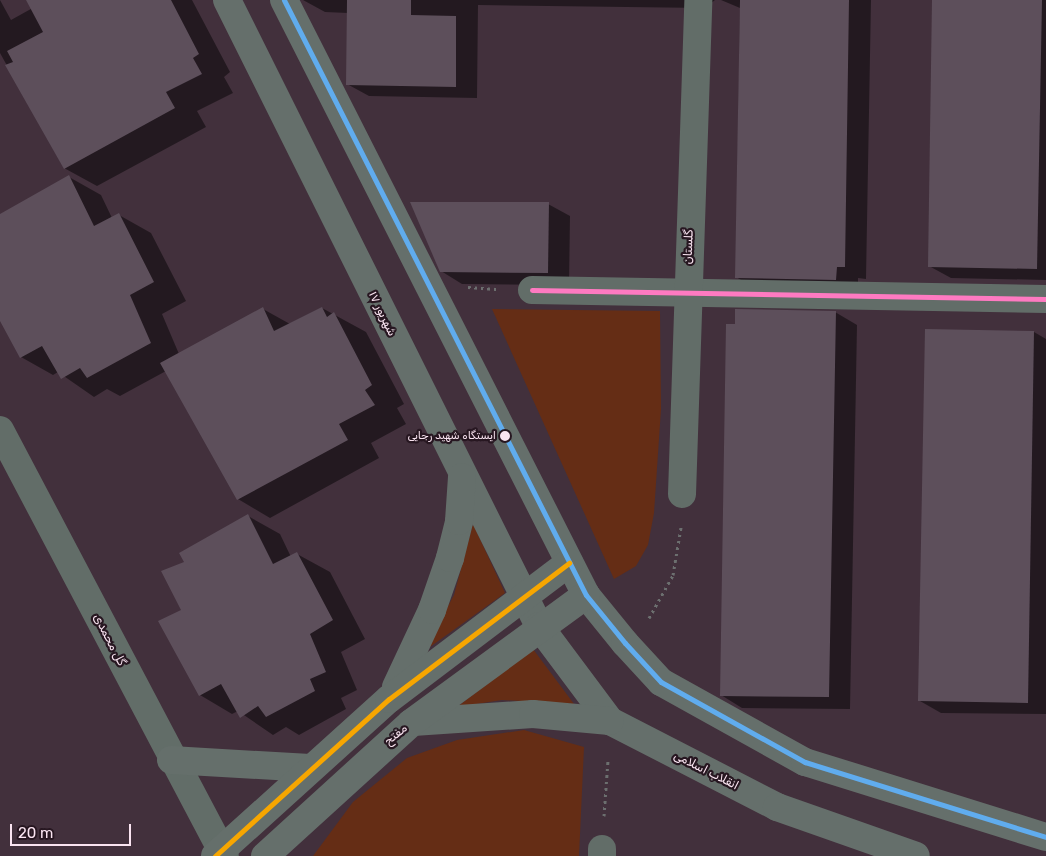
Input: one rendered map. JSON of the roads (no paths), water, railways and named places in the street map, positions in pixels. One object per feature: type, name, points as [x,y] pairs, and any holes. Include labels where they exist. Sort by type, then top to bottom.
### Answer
[{"type":"main road","name":"۱۷ شهریور","points":[[227,0],[462,476],[539,626]]},
{"type":"main road","points":[[284,0],[426,285],[586,595],[661,682],[805,762],[1046,837]]},
{"type":"main road","points":[[389,699],[413,655],[450,558],[459,521],[462,476]]},
{"type":"main road","points":[[221,854],[310,768],[389,699],[523,594],[569,563]]},
{"type":"main road","name":"مفتح","points":[[265,856],[411,722],[539,626],[586,595]]},
{"type":"main road","name":"انقلاب اسلامی","points":[[539,626],[610,721],[777,807],[916,856]]},
{"type":"main road","points":[[411,722],[533,714],[610,721]]},
{"type":"main road","points":[[171,760],[310,768]]},
{"type":"street","name":"گلستان","points":[[682,494],[687,293],[698,0]]},
{"type":"street","points":[[532,290],[1046,299]]},
{"type":"street","name":"گل محمدی","points":[[0,430],[221,854]]},
{"type":"place","name":"ایستگاه شهید رجایی","points":[[505,436]]}]
